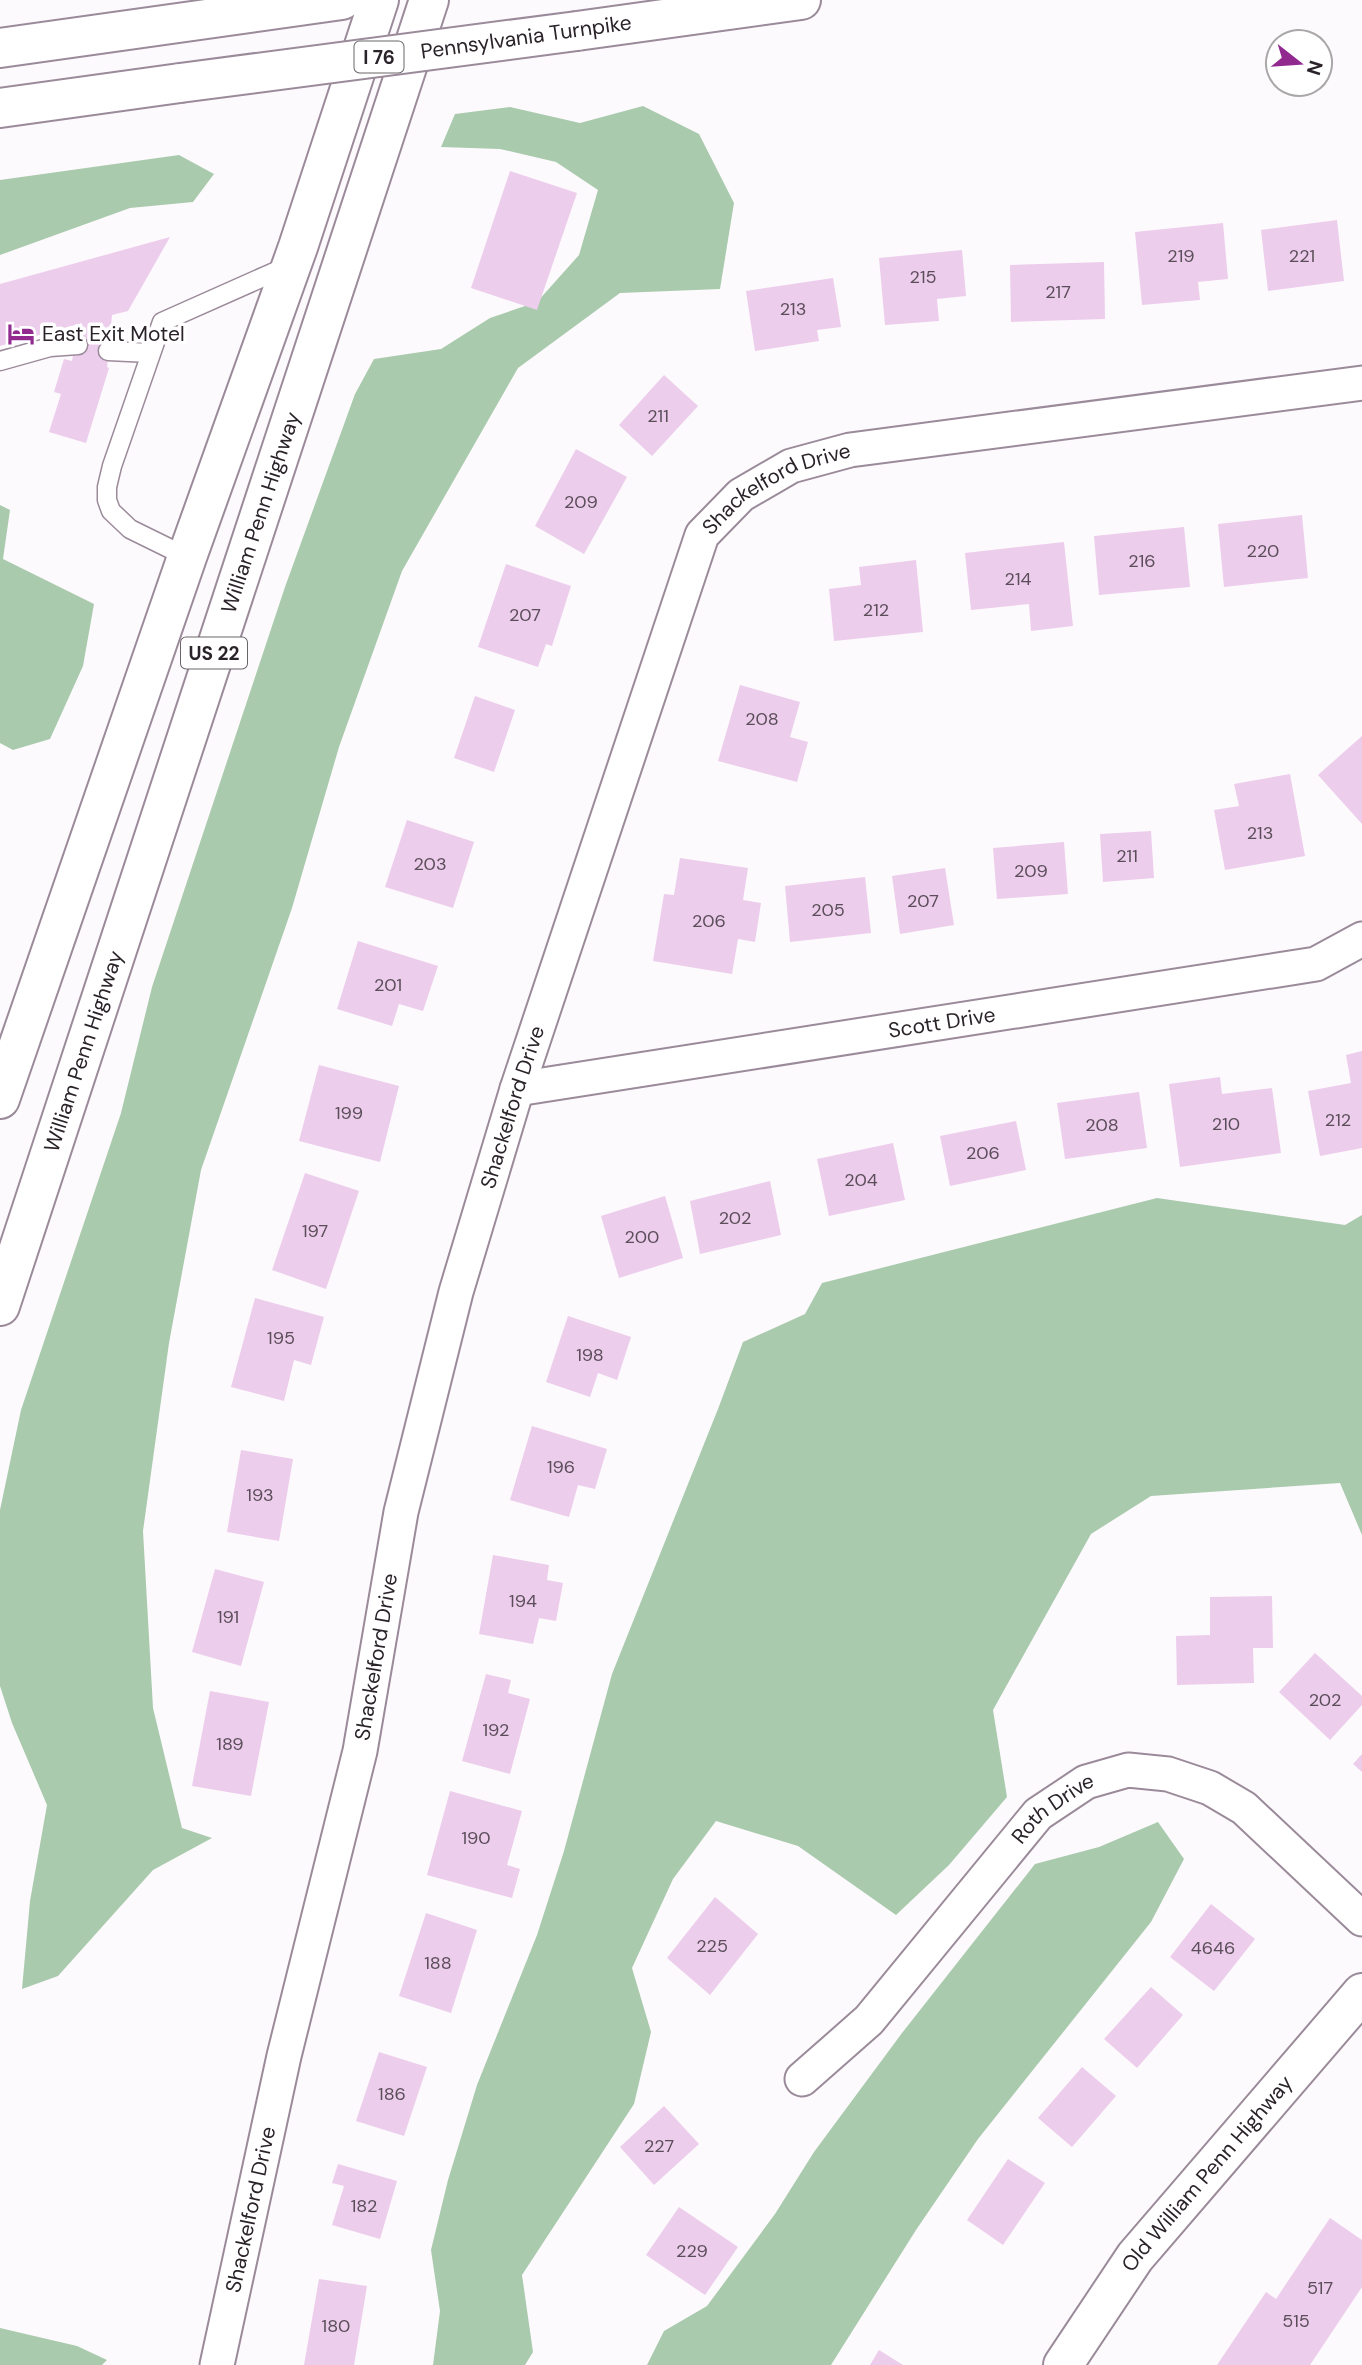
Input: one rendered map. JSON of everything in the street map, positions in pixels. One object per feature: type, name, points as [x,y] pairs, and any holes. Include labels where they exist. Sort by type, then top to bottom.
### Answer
[{"type":"main road","points":[[0,48],[342,0]]},
{"type":"main road","name":"US 22","points":[[0,1098],[291,264],[379,0]]},
{"type":"main road","name":"William Penn Highway","points":[[0,1306],[429,0]]},
{"type":"main road","name":"Pennsylvania Turnpike","points":[[0,108],[802,0]]},
{"type":"main road","name":"Old William Penn Highway","points":[[1063,2365],[1135,2257],[1362,1993]]},
{"type":"street","name":"Shackelford Drive","points":[[217,2365],[284,2056],[360,1751],[401,1512],[456,1292],[517,1089],[702,535],[741,495],[790,466],[850,450],[1362,383]]},
{"type":"street","name":"Scott Drive","points":[[517,1089],[1316,964],[1362,939]]},
{"type":"street","name":"Roth Drive","points":[[802,2079],[869,2020],[1038,1814],[1086,1783],[1128,1770],[1168,1774],[1210,1788],[1244,1808],[1362,1919]]},
{"type":"lane","points":[[187,557],[130,529],[111,511],[107,500],[112,466],[150,353],[162,321],[291,264]]},
{"type":"lane","points":[[0,362],[51,347],[78,345]]},
{"type":"lane","points":[[108,351],[150,353]]},
{"type":"green space","points":[[643,106],[699,134],[734,203],[720,289],[620,293],[518,368],[402,571],[339,747],[292,908],[201,1170],[169,1343],[143,1531],[153,1708],[182,1828],[212,1838],[153,1870],[58,1976],[22,1989],[30,1901],[47,1805],[12,1723],[0,1686],[0,1510],[21,1410],[121,1113],[152,987],[285,587],[355,394],[374,359],[441,349],[490,318],[537,302],[579,255],[598,190],[556,162],[500,149],[441,147],[455,114],[510,107],[580,123]]},
{"type":"green space","points":[[179,155],[214,174],[193,202],[130,208],[0,255],[0,180]]},
{"type":"green space","points":[[0,505],[10,510],[3,559],[94,604],[83,666],[50,739],[13,750],[0,743]]},
{"type":"green space","points":[[1157,1198],[1345,1225],[1362,1215],[1362,1535],[1340,1483],[1151,1496],[1091,1534],[993,1710],[1007,1797],[949,1865],[896,1915],[798,1846],[716,1821],[673,1879],[632,1968],[651,2032],[634,2104],[522,2275],[533,2352],[525,2365],[433,2365],[440,2311],[431,2250],[448,2180],[477,2085],[537,1935],[564,1851],[612,1674],[743,1342],[805,1314],[822,1283]]},
{"type":"green space","points":[[1158,1822],[1184,1859],[1151,1922],[978,2139],[916,2230],[831,2365],[647,2365],[664,2331],[707,2306],[775,2214],[814,2152],[902,2033],[1035,1864],[1099,1847]]},
{"type":"green space","points":[[0,2328],[77,2346],[107,2360],[102,2365],[0,2365]]},
{"type":"building","points":[[510,171],[577,193],[537,310],[471,288]]},
{"type":"building","points":[[1337,220],[1344,281],[1268,291],[1261,230]]},
{"type":"building","points":[[1223,223],[1228,279],[1198,282],[1200,300],[1142,305],[1135,232]]},
{"type":"building","name":"East Exit Motel","points":[[170,237],[128,311],[112,315],[109,368],[86,443],[49,432],[61,394],[54,392],[64,359],[72,361],[73,355],[77,356],[82,323],[0,346],[0,284]]},
{"type":"building","points":[[962,250],[966,296],[937,299],[939,321],[885,325],[879,258]]},
{"type":"building","points":[[1104,262],[1105,319],[1011,322],[1010,265]]},
{"type":"building","points":[[833,278],[841,327],[817,330],[819,341],[755,351],[746,291]]},
{"type":"building","points":[[664,375],[698,406],[652,456],[619,425]]},
{"type":"building","points":[[576,449],[627,477],[584,554],[535,526]]},
{"type":"building","points":[[1302,515],[1308,578],[1224,587],[1218,524]]},
{"type":"building","points":[[1184,527],[1190,587],[1099,595],[1094,536]]},
{"type":"building","points":[[1064,542],[1073,626],[1031,631],[1029,604],[971,610],[965,553]]},
{"type":"building","points":[[916,560],[923,632],[834,641],[829,589],[861,585],[859,567]]},
{"type":"building","points":[[506,564],[571,586],[552,646],[546,644],[538,667],[478,647]]},
{"type":"building","points":[[740,685],[800,702],[790,737],[808,742],[797,782],[718,761]]},
{"type":"building","points":[[475,696],[515,710],[494,772],[454,758]]},
{"type":"building","points":[[1362,736],[1362,824],[1318,775]]},
{"type":"building","points":[[1290,774],[1305,856],[1225,870],[1214,810],[1239,806],[1234,784]]},
{"type":"building","points":[[407,820],[474,842],[453,908],[385,887]]},
{"type":"building","points":[[1151,831],[1154,878],[1103,882],[1100,834]]},
{"type":"building","points":[[1064,842],[1068,894],[997,899],[993,848]]},
{"type":"building","points":[[680,858],[748,868],[743,900],[761,903],[755,942],[738,939],[732,974],[653,961],[664,894],[674,895]]},
{"type":"building","points":[[945,868],[954,925],[900,934],[892,876]]},
{"type":"building","points":[[865,877],[871,933],[790,942],[785,886]]},
{"type":"building","points":[[358,941],[438,966],[423,1011],[399,1004],[392,1026],[337,1009]]},
{"type":"building","points":[[1362,1051],[1362,1148],[1320,1156],[1308,1091],[1351,1083],[1346,1055]]},
{"type":"building","points":[[319,1065],[399,1086],[380,1162],[299,1141]]},
{"type":"building","points":[[1220,1077],[1222,1094],[1272,1088],[1281,1153],[1180,1167],[1169,1084]]},
{"type":"building","points":[[1139,1092],[1147,1148],[1065,1159],[1057,1103]]},
{"type":"building","points":[[1016,1121],[1026,1170],[950,1186],[940,1136]]},
{"type":"building","points":[[893,1143],[905,1200],[829,1216],[817,1159]]},
{"type":"building","points":[[305,1173],[359,1191],[326,1289],[272,1270]]},
{"type":"building","points":[[770,1181],[781,1235],[700,1254],[690,1201]]},
{"type":"building","points":[[665,1196],[683,1258],[619,1278],[601,1216]]},
{"type":"building","points":[[255,1298],[324,1317],[311,1365],[294,1360],[284,1401],[231,1387]]},
{"type":"building","points":[[568,1316],[631,1337],[617,1380],[598,1373],[590,1397],[546,1382]]},
{"type":"building","points":[[532,1426],[607,1449],[595,1489],[578,1485],[569,1517],[510,1500]]},
{"type":"building","points":[[241,1450],[293,1459],[279,1541],[227,1532]]},
{"type":"building","points":[[493,1555],[549,1565],[547,1580],[563,1583],[556,1621],[539,1618],[533,1644],[479,1634]]},
{"type":"building","points":[[215,1569],[264,1582],[241,1666],[192,1652]]},
{"type":"building","points":[[1272,1596],[1273,1648],[1253,1648],[1254,1683],[1177,1685],[1176,1636],[1210,1635],[1210,1597]]},
{"type":"building","points":[[1315,1653],[1362,1696],[1362,1705],[1330,1740],[1279,1692]]},
{"type":"building","points":[[486,1674],[511,1680],[508,1693],[530,1699],[510,1774],[462,1761]]},
{"type":"building","points":[[210,1691],[269,1702],[251,1796],[192,1786]]},
{"type":"building","points":[[1362,1754],[1362,1772],[1353,1764]]},
{"type":"building","points":[[450,1791],[522,1811],[507,1865],[520,1869],[512,1898],[427,1875]]},
{"type":"building","points":[[715,1897],[758,1934],[710,1995],[667,1958]]},
{"type":"building","points":[[1211,1904],[1255,1939],[1214,1991],[1170,1957]]},
{"type":"building","points":[[426,1913],[477,1930],[451,2013],[399,1996]]},
{"type":"building","points":[[1151,1987],[1183,2015],[1137,2068],[1104,2039]]},
{"type":"building","points":[[379,2052],[427,2067],[404,2136],[356,2121]]},
{"type":"building","points":[[1082,2067],[1116,2096],[1072,2147],[1038,2118]]},
{"type":"building","points":[[664,2106],[699,2144],[654,2185],[620,2147]]},
{"type":"building","points":[[1008,2159],[1045,2183],[1003,2245],[967,2220]]},
{"type":"building","points":[[338,2164],[397,2181],[380,2239],[332,2225],[344,2186],[332,2183]]},
{"type":"building","points":[[679,2207],[738,2247],[705,2295],[646,2255]]},
{"type":"building","points":[[1330,2218],[1362,2240],[1362,2287],[1310,2365],[1217,2365],[1266,2292],[1276,2299]]},
{"type":"building","points":[[319,2279],[367,2286],[354,2365],[304,2365]]},
{"type":"building","points":[[879,2350],[903,2365],[870,2365]]},
{"type":"place","name":"East Exit Motel","points":[[21,334]]}]
